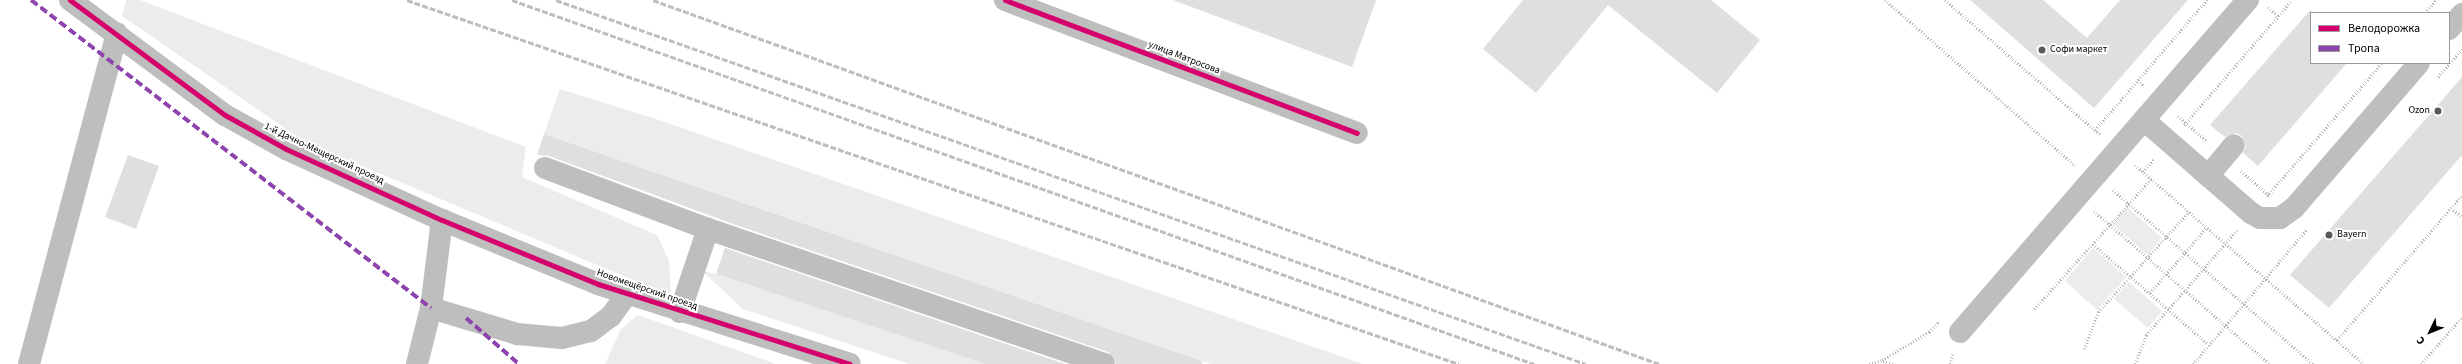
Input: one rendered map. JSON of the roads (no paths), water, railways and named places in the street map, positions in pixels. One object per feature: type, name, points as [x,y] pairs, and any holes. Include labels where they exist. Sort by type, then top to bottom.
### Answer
[{"type":"street","name":"1-й Дачно-Мещерский проезд","points":[[70,0],[226,115],[286,149],[442,220]]},
{"type":"street","name":"улица Матросова","points":[[1005,0],[1358,133]]},
{"type":"street","points":[[1960,332],[2248,0]]},
{"type":"street","points":[[2450,28],[2462,14]]},
{"type":"street","points":[[29,364],[117,34]]},
{"type":"street","points":[[2144,120],[2251,213],[2260,218],[2280,218],[2294,208],[2418,64]]},
{"type":"street","points":[[2208,176],[2234,145]]},
{"type":"street","points":[[545,168],[708,229],[1104,364]]},
{"type":"street","points":[[417,364],[431,308],[442,220]]},
{"type":"street","name":"Новомещёрский проезд","points":[[442,220],[627,294],[680,312],[850,364]]},
{"type":"street","points":[[680,312],[708,229]]},
{"type":"street","points":[[431,308],[517,334],[562,338],[591,331],[611,316],[627,294]]},
{"type":"railway","points":[[407,0],[1459,364]]},
{"type":"railway","points":[[512,0],[1534,364]]},
{"type":"railway","points":[[556,0],[1586,364]]},
{"type":"railway","points":[[653,0],[1659,364]]},
{"type":"place","name":"Софи маркет","points":[[2042,50]]},
{"type":"place","name":"Ozon","points":[[2438,111]]},
{"type":"place","name":"Bayern","points":[[2329,235]]}]
